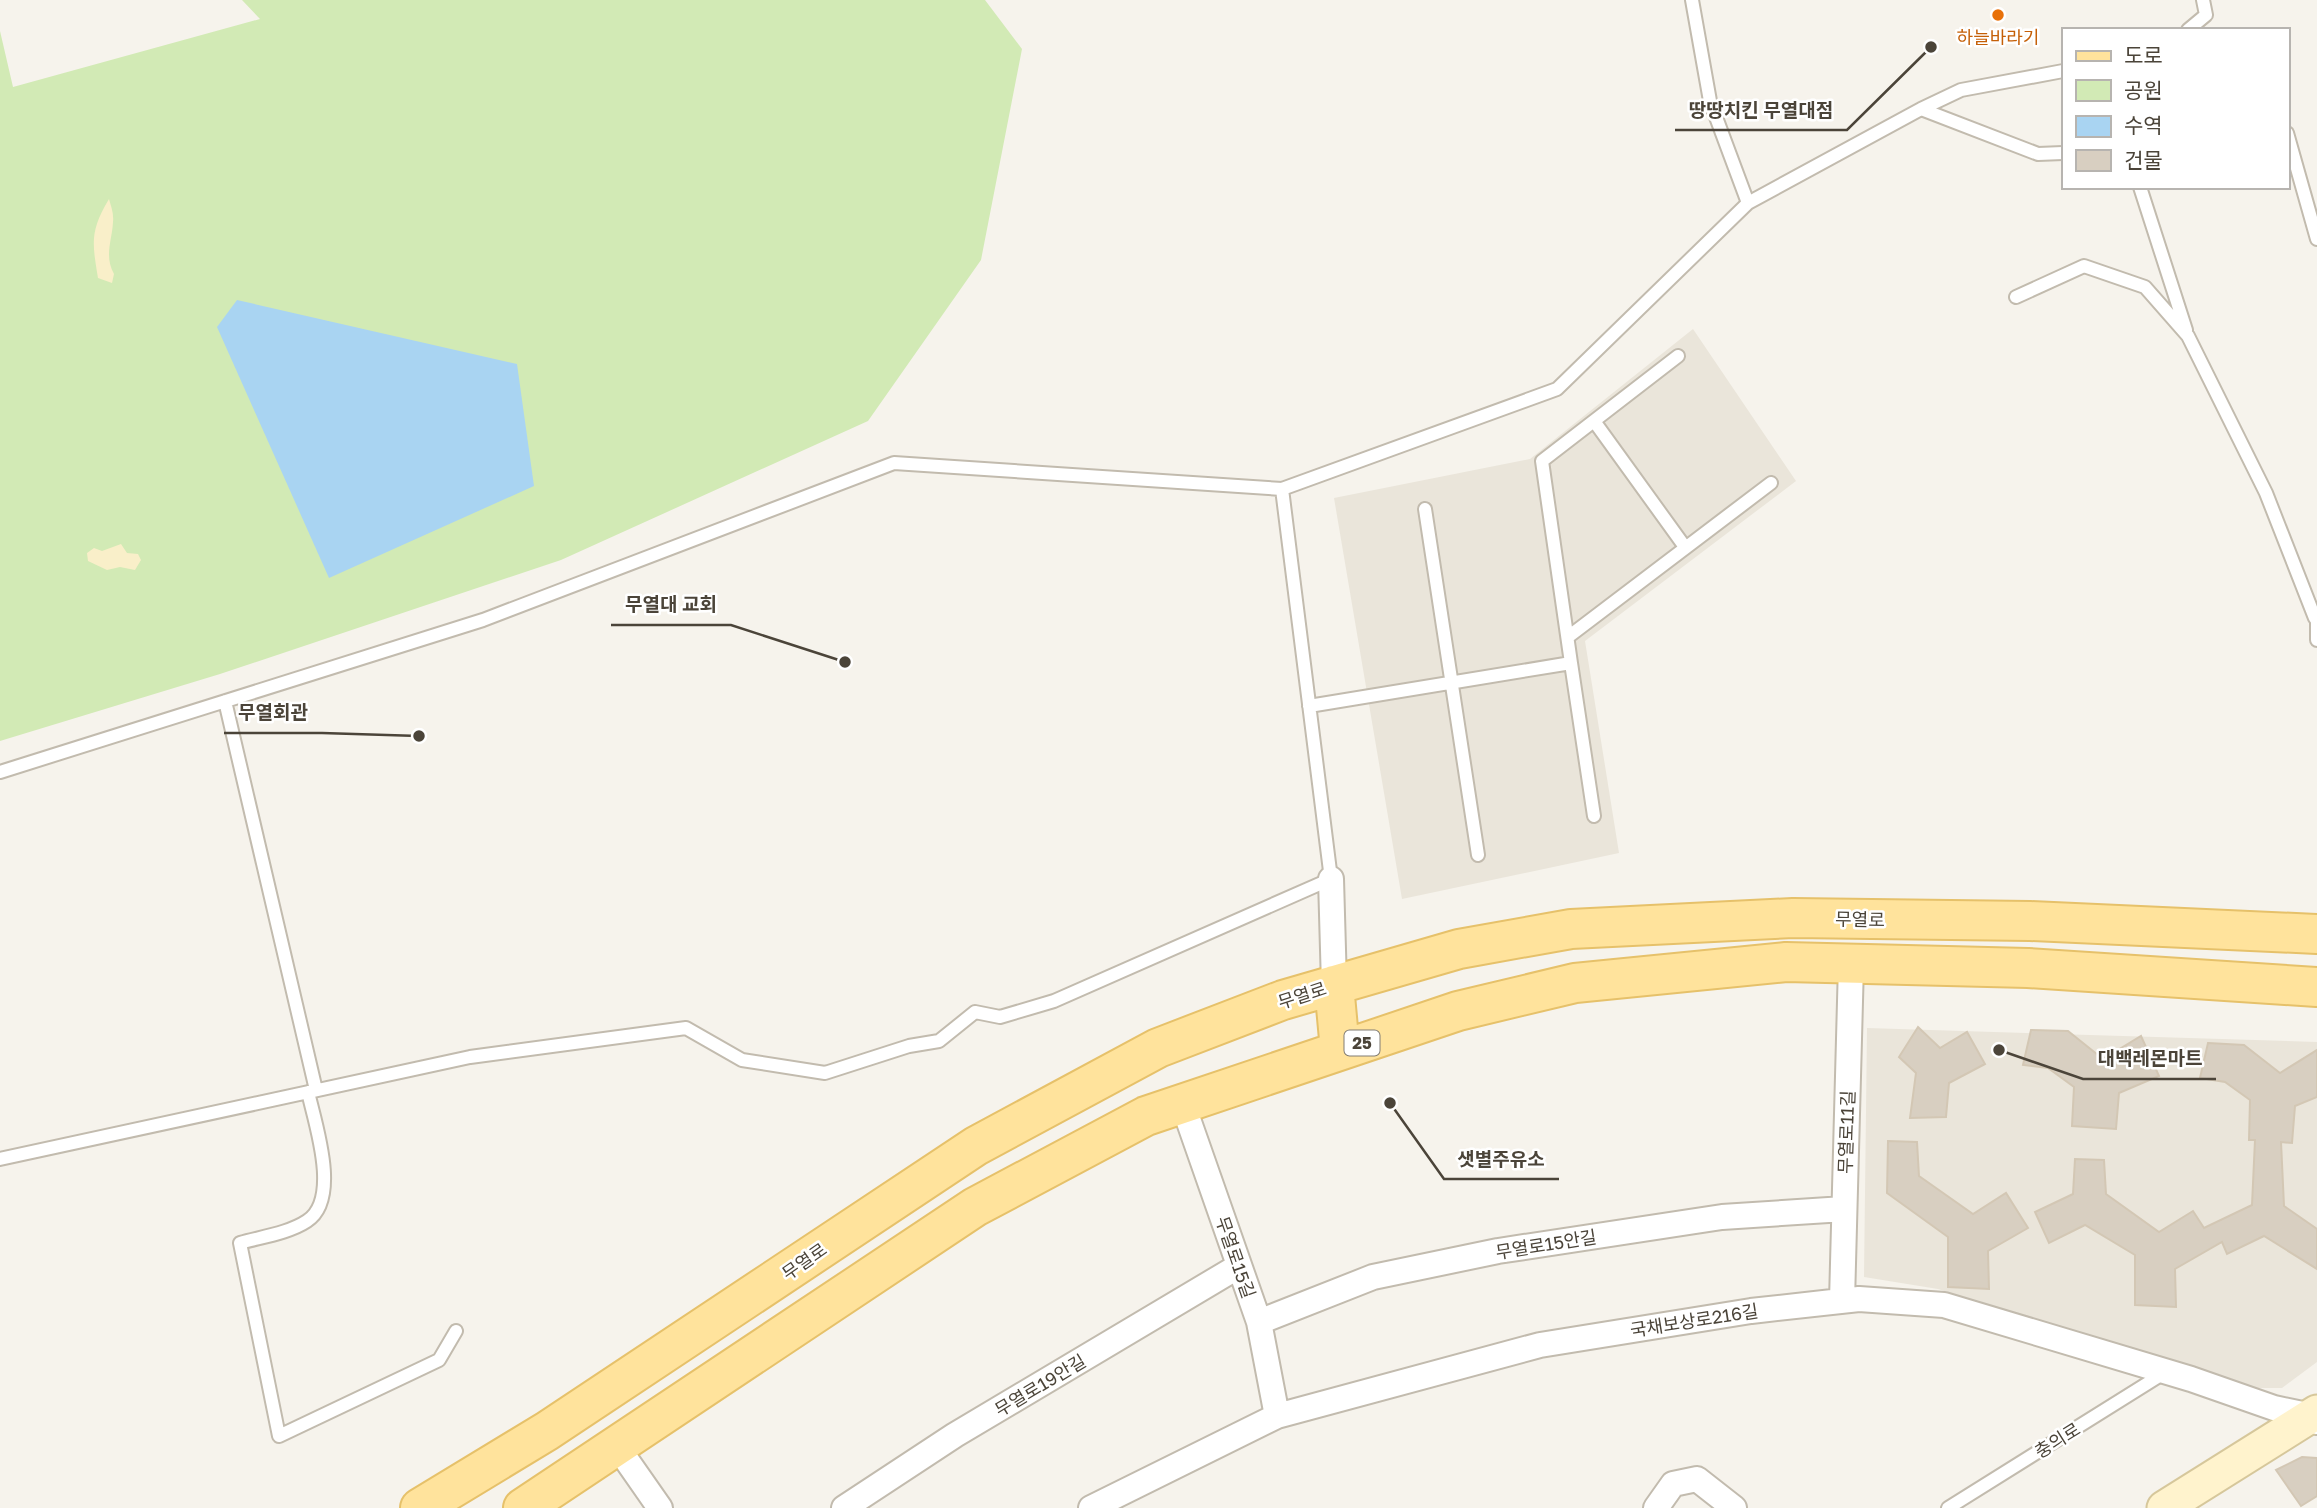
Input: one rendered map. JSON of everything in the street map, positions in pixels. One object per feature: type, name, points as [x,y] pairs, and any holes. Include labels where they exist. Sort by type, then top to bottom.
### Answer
[{"type":"main road","name":"무열로","points":[[420,1508],[547,1431],[976,1146],[1158,1048],[1283,1000],[1459,948],[1571,929],[1793,918],[2030,921],[2317,934]]},
{"type":"main road","points":[[2120,973],[2091,961],[2091,952],[2104,943],[2152,938],[2185,928]]},
{"type":"main road","name":"25","points":[[523,1508],[616,1445],[662,1418],[975,1207],[1146,1116],[1458,1011],[1575,983],[1786,962],[2120,973],[2317,987]]},
{"type":"main road","points":[[1334,985],[1339,1050]]},
{"type":"street","points":[[1331,879],[1334,985]]},
{"type":"street","name":"무열로11길","points":[[1842,1301],[1851,964]]},
{"type":"street","name":"무열로15길","points":[[1182,1102],[1259,1322],[1277,1416]]},
{"type":"street","name":"무열로15안길","points":[[1259,1322],[1373,1276],[1498,1251],[1722,1217],[1844,1209]]},
{"type":"street","name":"무열로19안길","points":[[844,1508],[955,1435],[1239,1266]]},
{"type":"street","name":"국채보상로216길","points":[[1091,1508],[1277,1416],[1540,1345],[1751,1311],[1842,1301],[1944,1305],[2166,1371],[2274,1408],[2315,1417]]},
{"type":"street","points":[[2164,1508],[2315,1417]]},
{"type":"street","points":[[616,1445],[660,1508]]},
{"type":"street","points":[[1656,1508],[1673,1484],[1697,1479],[1734,1508]]},
{"type":"lane","points":[[1692,0],[1710,101],[1748,203]]},
{"type":"lane","points":[[2190,28],[2206,15],[2203,0]]},
{"type":"lane","points":[[0,772],[483,620],[894,463],[1282,489],[1557,389],[1748,203],[1961,90],[2062,71]]},
{"type":"lane","points":[[1921,109],[2038,154],[2062,153]]},
{"type":"lane","points":[[2289,140],[2317,239]]},
{"type":"lane","points":[[2141,189],[2188,336],[2266,493],[2316,618],[2317,640]]},
{"type":"lane","points":[[2016,297],[2084,266],[2145,287],[2188,336]]},
{"type":"lane","points":[[1594,816],[1542,461],[1678,356]]},
{"type":"lane","points":[[1594,421],[1685,547]]},
{"type":"lane","points":[[1568,637],[1771,483]]},
{"type":"lane","points":[[0,1159],[470,1057],[686,1028],[742,1060],[825,1073],[909,1046],[939,1041],[975,1012],[1000,1017],[1054,1001],[1331,879],[1282,489]]},
{"type":"lane","points":[[1425,509],[1478,855]]},
{"type":"lane","points":[[1309,706],[1571,663]]},
{"type":"lane","points":[[225,701],[312,1091],[324,1164],[320,1205],[309,1221],[240,1243],[279,1436],[439,1360],[456,1331]]},
{"type":"lane","name":"충의로","points":[[1948,1508],[2166,1371]]},
{"type":"shaded area","points":[[1693,329],[1796,481],[1585,641],[1619,853],[1402,899],[1334,498],[1530,459]]},
{"type":"shaded area","points":[[1867,1028],[2317,1042],[2317,1362],[2282,1388],[2256,1388],[1938,1289],[1864,1277]]},
{"type":"green space","points":[[242,0],[985,0],[1022,49],[981,260],[868,421],[561,560],[220,674],[0,741],[0,31],[13,87],[260,19]]},
{"type":"sand","points":[[109,199],[113,219],[109,255],[114,274],[112,283],[98,278],[94,246],[98,220]]},
{"type":"sand","points":[[121,544],[127,553],[138,554],[141,560],[135,570],[120,567],[107,570],[88,561],[87,553],[94,548],[102,551]]},
{"type":"water","points":[[237,300],[517,364],[534,486],[329,578],[217,327]]},
{"type":"building","points":[[1918,1027],[1940,1048],[1967,1032],[1985,1064],[1949,1083],[1946,1117],[1910,1118],[1916,1073],[1899,1057]]},
{"type":"building","points":[[2031,1030],[2068,1031],[2103,1059],[2141,1036],[2159,1076],[2119,1093],[2116,1129],[2072,1126],[2074,1087],[2048,1068],[2023,1065]]},
{"type":"building","points":[[2208,1043],[2244,1045],[2280,1073],[2317,1050],[2317,1097],[2295,1106],[2292,1143],[2281,1142],[2284,1206],[2317,1229],[2317,1269],[2264,1236],[2227,1254],[2222,1242],[2175,1269],[2176,1307],[2135,1305],[2135,1255],[2085,1225],[2049,1243],[2035,1212],[2073,1194],[2075,1159],[2104,1160],[2106,1194],[2159,1232],[2193,1211],[2204,1228],[2252,1205],[2255,1140],[2249,1140],[2250,1100],[2225,1082],[2200,1078]]},
{"type":"building","points":[[1888,1141],[1917,1142],[1919,1176],[1973,1214],[2006,1193],[2028,1228],[1988,1251],[1989,1289],[1948,1287],[1948,1237],[1887,1193]]},
{"type":"building","points":[[2302,1457],[2317,1458],[2317,1496],[2301,1506],[2276,1470]]},
{"type":"place","name":"하늘바라기","points":[[1998,15]]},
{"type":"place","name":"땅땅치킨 무열대점","points":[[1931,47]]},
{"type":"place","name":"무열대 교회","points":[[845,662]]},
{"type":"place","name":"무열회관","points":[[419,736]]},
{"type":"place","name":"대백레몬마트","points":[[1999,1050]]},
{"type":"place","name":"샛별주유소","points":[[1390,1103]]}]
